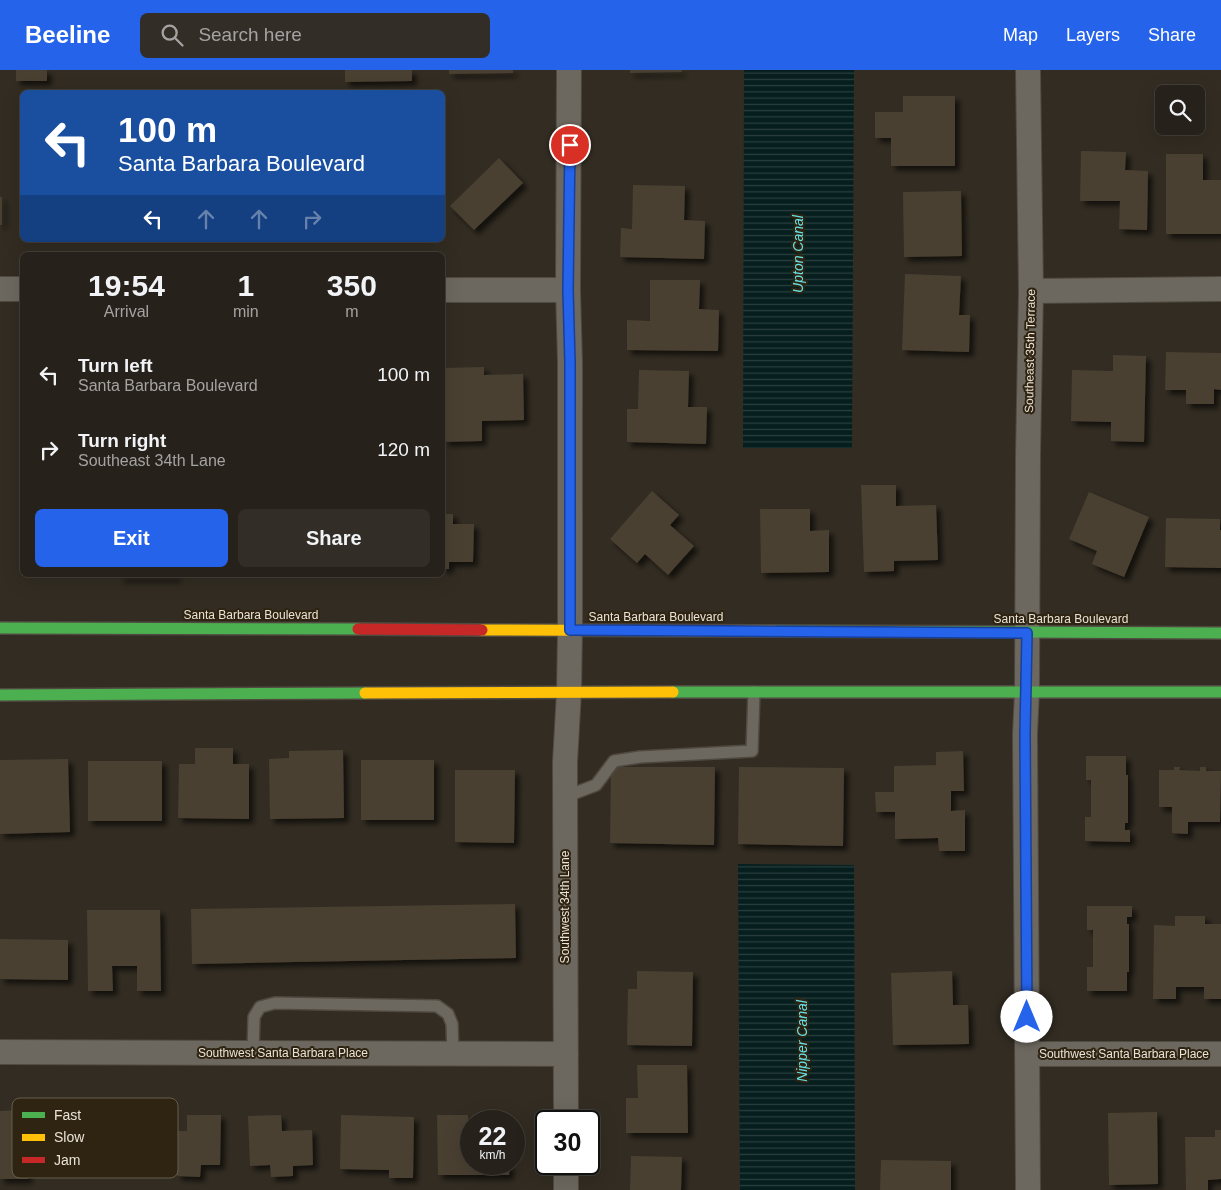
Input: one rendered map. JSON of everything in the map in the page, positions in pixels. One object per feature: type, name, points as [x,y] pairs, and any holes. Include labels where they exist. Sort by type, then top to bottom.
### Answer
[{"type":"main road","name":"Santa Barbara Boulevard","points":[[0,628],[1221,633]]},
{"type":"main road","points":[[0,695],[569,692],[1221,692]]},
{"type":"street","name":"Southwest 34th Lane","points":[[566,1110],[565,762],[570,630],[569,70]]},
{"type":"street","name":"Southeast 35th Terrace","points":[[1028,70],[1031,291],[1025,734],[1028,1190]]},
{"type":"street","points":[[0,289],[20,289]]},
{"type":"street","points":[[445,290],[568,290]]},
{"type":"street","points":[[1031,291],[1221,290]]},
{"type":"street","name":"Southwest Santa Barbara Place","points":[[0,1052],[566,1054]]},
{"type":"street","name":"Southwest Santa Barbara Place","points":[[1027,1054],[1221,1054]]},
{"type":"street","points":[[566,1175],[566,1190]]},
{"type":"lane","points":[[565,796],[596,785],[614,761],[640,757],[752,751],[754,692]]},
{"type":"lane","points":[[253,1053],[254,1016],[260,1007],[275,1003],[437,1006],[448,1014],[452,1024],[453,1054]]},
{"type":"water","name":"Upton Canal","points":[[744,70],[854,70],[852,448],[743,448]]},
{"type":"water","name":"Nipper Canal","points":[[738,864],[854,865],[855,1190],[740,1190]]},
{"type":"building","points":[[16,70],[47,70],[47,81],[16,81]]},
{"type":"building","points":[[345,70],[412,70],[412,81],[345,82]]},
{"type":"building","points":[[449,70],[513,70],[513,73],[449,74]]},
{"type":"building","points":[[630,70],[682,70],[682,72],[630,73]]},
{"type":"building","points":[[903,96],[955,96],[955,166],[891,166],[891,138],[875,138],[875,112],[903,112]]},
{"type":"building","points":[[1081,151],[1126,152],[1125,170],[1148,171],[1147,230],[1119,229],[1120,201],[1080,201]]},
{"type":"building","points":[[1166,154],[1203,154],[1203,180],[1221,180],[1221,234],[1166,234]]},
{"type":"building","points":[[499,158],[523,183],[474,230],[450,206]]},
{"type":"building","points":[[633,185],[685,186],[684,220],[705,221],[704,259],[620,257],[621,228],[632,229]]},
{"type":"building","points":[[961,191],[962,256],[904,257],[903,192]]},
{"type":"building","points":[[0,197],[2,197],[2,225],[0,225]]},
{"type":"building","points":[[905,274],[961,276],[959,315],[970,315],[969,352],[902,350]]},
{"type":"building","points":[[650,280],[700,280],[699,309],[719,310],[718,351],[627,350],[627,320],[650,321]]},
{"type":"building","points":[[1166,352],[1221,353],[1221,390],[1214,389],[1214,404],[1186,404],[1186,390],[1165,390]]},
{"type":"building","points":[[1113,355],[1146,356],[1144,442],[1111,441],[1111,422],[1071,421],[1072,370],[1113,371]]},
{"type":"building","points":[[484,367],[484,375],[523,374],[524,420],[482,421],[482,441],[445,442],[445,368]]},
{"type":"building","points":[[639,370],[689,371],[688,407],[707,407],[706,444],[627,442],[627,409],[638,409]]},
{"type":"building","points":[[861,485],[896,485],[896,506],[936,505],[938,560],[894,561],[894,571],[864,572]]},
{"type":"building","points":[[652,491],[679,515],[670,525],[694,546],[668,575],[645,554],[637,563],[610,539]]},
{"type":"building","points":[[1089,492],[1149,517],[1124,577],[1092,564],[1097,551],[1069,539]]},
{"type":"building","points":[[760,509],[810,509],[810,531],[829,530],[829,572],[761,573]]},
{"type":"building","points":[[445,514],[453,514],[453,524],[474,524],[473,562],[449,562],[449,569],[445,569]]},
{"type":"building","points":[[1166,518],[1220,519],[1221,568],[1165,567]]},
{"type":"building","points":[[119,577],[177,577],[177,578]]},
{"type":"building","points":[[195,748],[233,748],[233,764],[249,764],[249,819],[178,818],[179,764],[195,764]]},
{"type":"building","points":[[343,750],[344,818],[270,819],[269,759],[289,758],[289,751]]},
{"type":"building","points":[[963,751],[964,791],[951,791],[951,811],[965,810],[965,851],[939,851],[938,838],[895,839],[895,812],[876,812],[875,792],[894,792],[894,766],[936,765],[936,752]]},
{"type":"building","points":[[1086,756],[1126,756],[1128,823],[1125,823],[1125,830],[1130,830],[1130,842],[1085,841],[1085,817],[1091,817],[1091,780],[1086,780]]},
{"type":"building","points":[[68,759],[70,832],[0,834],[0,760]]},
{"type":"building","points":[[361,760],[434,760],[434,820],[361,820]]},
{"type":"building","points":[[88,761],[162,761],[162,821],[88,821]]},
{"type":"building","points":[[611,767],[715,767],[714,845],[610,843]]},
{"type":"building","points":[[739,767],[844,768],[843,846],[738,844]]},
{"type":"building","points":[[1174,767],[1180,767],[1179,770],[1200,771],[1200,767],[1206,767],[1206,771],[1221,771],[1220,822],[1188,822],[1188,834],[1172,833],[1172,807],[1159,807],[1159,770],[1174,770]]},
{"type":"building","points":[[455,770],[515,770],[514,843],[455,842]]},
{"type":"building","points":[[515,904],[516,958],[192,964],[191,909]]},
{"type":"building","points":[[1087,906],[1132,906],[1132,917],[1127,917],[1127,924],[1129,924],[1129,972],[1127,972],[1127,991],[1087,991],[1087,967],[1093,967],[1093,930],[1087,930]]},
{"type":"building","points":[[87,910],[160,910],[161,991],[137,991],[137,966],[112,966],[113,991],[88,991]]},
{"type":"building","points":[[1175,916],[1205,916],[1205,924],[1221,924],[1221,999],[1204,999],[1204,987],[1176,987],[1176,999],[1153,999],[1154,925],[1175,926]]},
{"type":"building","points":[[0,939],[68,940],[68,980],[0,979]]},
{"type":"building","points":[[637,971],[693,972],[692,1046],[627,1045],[628,989],[637,989]]},
{"type":"building","points":[[952,971],[953,1005],[968,1005],[969,1044],[893,1045],[891,973]]},
{"type":"building","points":[[637,1065],[687,1065],[688,1133],[626,1133],[626,1098],[638,1098]]},
{"type":"building","points":[[0,1111],[12,1111],[12,1178],[28,1179],[0,1179]]},
{"type":"building","points":[[1157,1112],[1158,1184],[1109,1185],[1108,1113]]},
{"type":"building","points":[[187,1115],[221,1115],[220,1165],[201,1165],[200,1177],[178,1176],[178,1131],[187,1131]]},
{"type":"building","points":[[281,1115],[282,1131],[312,1130],[313,1165],[293,1166],[293,1176],[271,1177],[270,1165],[250,1166],[248,1116]]},
{"type":"building","points":[[341,1115],[414,1117],[413,1178],[389,1178],[389,1170],[340,1169]]},
{"type":"building","points":[[437,1115],[460,1115],[460,1175],[438,1175]]},
{"type":"building","points":[[1215,1130],[1221,1130],[1221,1179],[1208,1180],[1208,1190],[1186,1190],[1185,1137],[1215,1137]]},
{"type":"building","points":[[631,1156],[682,1157],[681,1190],[630,1190]]},
{"type":"building","points":[[881,1160],[951,1161],[951,1190],[880,1190]]},
{"type":"traffic: fast","points":[[0,628],[358,629]]},
{"type":"traffic: fast","points":[[774,631],[1221,633]]},
{"type":"traffic: fast","points":[[673,692],[1221,692]]},
{"type":"traffic: fast","points":[[0,695],[365,693]]},
{"type":"traffic: slow","points":[[482,630],[774,631]]},
{"type":"traffic: slow","points":[[365,693],[673,692]]},
{"type":"traffic: jam","points":[[358,629],[482,630]]},
{"type":"route","points":[[570,145],[568,290],[570,363],[570,630],[1027,633],[1025,734],[1027,1017]]}]
